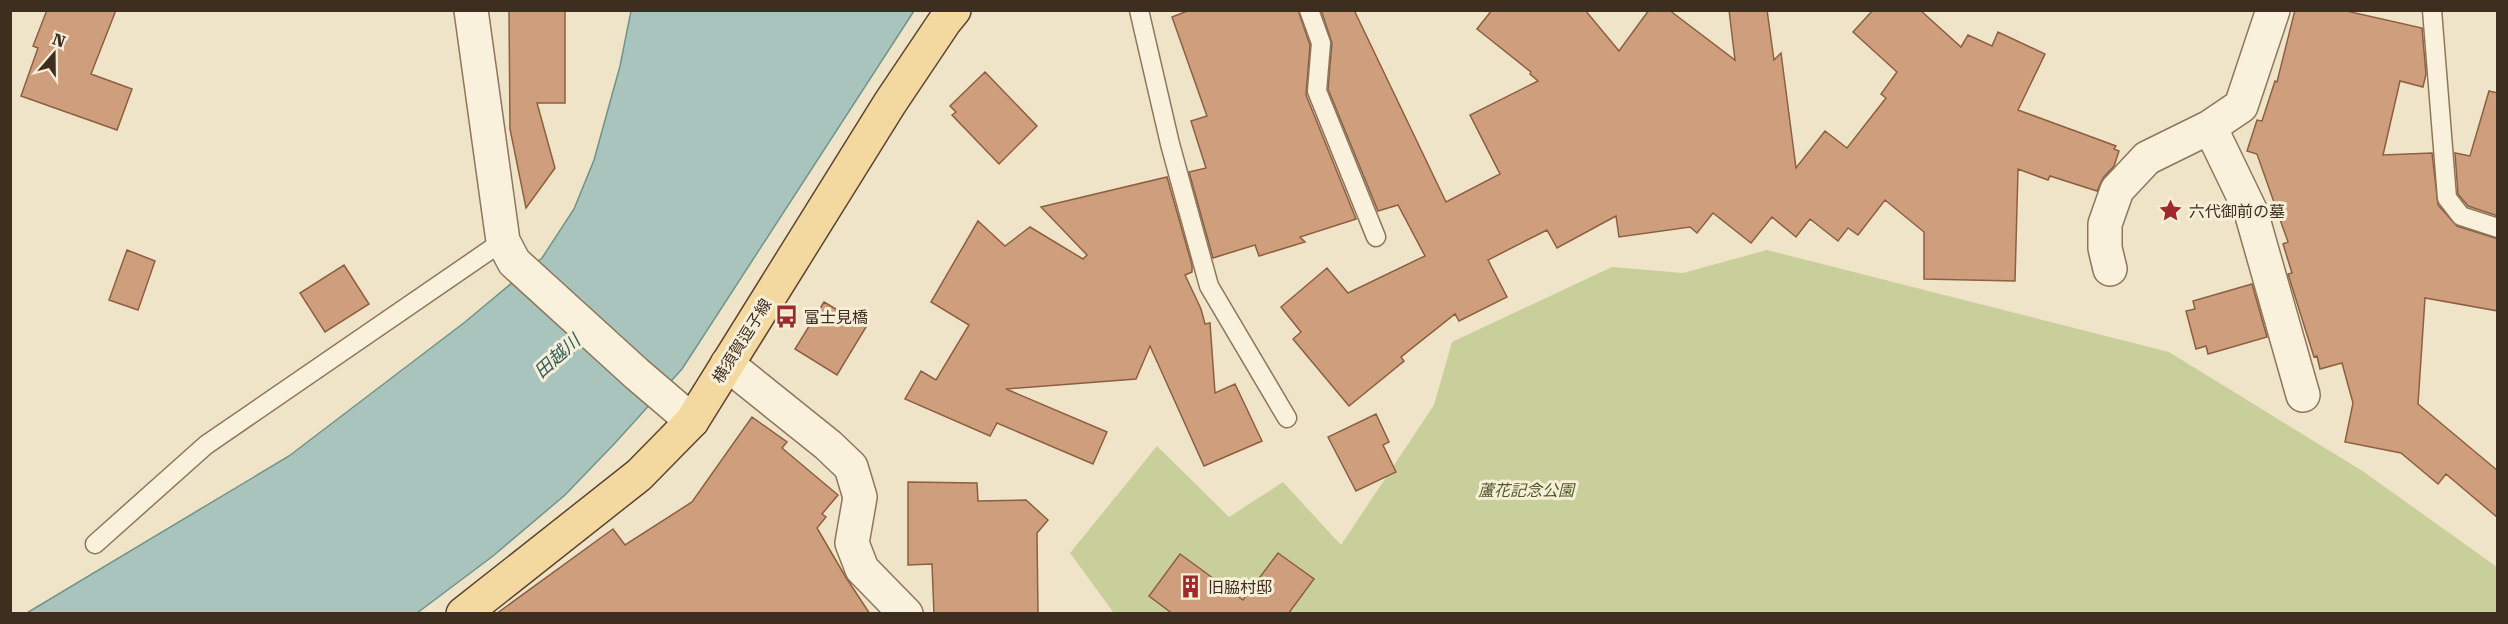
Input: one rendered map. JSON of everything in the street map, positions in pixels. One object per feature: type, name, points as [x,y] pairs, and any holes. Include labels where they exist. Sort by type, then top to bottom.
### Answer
[{"type":"main road","name":"横須賀逗子線","points":[[463,614],[639,475],[692,420],[890,103],[954,10]]},
{"type":"street","points":[[471,10],[508,252],[666,400],[692,420]]},
{"type":"street","points":[[2110,269],[2105,248],[2105,224],[2117,190],[2146,158],[2210,127],[2241,106],[2273,10]]},
{"type":"street","points":[[2210,127],[2251,212],[2303,394]]},
{"type":"street","points":[[727,364],[828,445],[851,467],[860,497],[852,543],[862,569],[906,614]]},
{"type":"lane","points":[[1139,10],[1170,144],[1209,286],[1287,418]]},
{"type":"lane","points":[[1309,10],[1321,43],[1317,92],[1376,237]]},
{"type":"lane","points":[[2432,10],[2447,198],[2461,216],[2498,228]]},
{"type":"lane","points":[[95,544],[206,445],[508,252]]},
{"type":"green space","name":"蘆花記念公園","points":[[1767,250],[2169,352],[2364,472],[2497,567],[2498,613],[1112,614],[1113,612],[1070,553],[1157,446],[1229,517],[1283,482],[1341,545],[1434,405],[1452,342],[1612,267],[1683,273]]},
{"type":"water","name":"田越川","points":[[631,11],[914,11],[682,369],[565,495],[493,556],[417,613],[25,614],[289,456],[465,322],[542,258],[574,209],[594,160],[620,66]]},
{"type":"building","points":[[47,10],[116,10],[91,74],[132,89],[117,130],[21,96],[38,48],[33,46]]},
{"type":"building","points":[[509,10],[565,10],[565,103],[537,103],[555,168],[526,208],[510,129]]},
{"type":"building","points":[[1190,10],[1298,10],[1310,45],[1306,95],[1356,219],[1300,237],[1305,242],[1259,256],[1255,245],[1213,258],[1189,172],[1206,168],[1191,121],[1207,116],[1172,17]]},
{"type":"building","points":[[1321,10],[1354,10],[1446,202],[1500,174],[1470,115],[1538,81],[1530,74],[1531,72],[1477,29],[1492,10],[1585,10],[1619,51],[1649,10],[1669,10],[1735,60],[1729,10],[1767,10],[1774,60],[1781,53],[1796,168],[1825,131],[1847,148],[1886,98],[1881,94],[1897,72],[1853,32],[1873,10],[1920,10],[1961,47],[1968,35],[1992,46],[1998,32],[2045,54],[2018,110],[2116,146],[2114,149],[2119,151],[2114,166],[2103,178],[2097,191],[2050,176],[2048,180],[2018,169],[2015,281],[1924,279],[1924,232],[1885,200],[1858,235],[1848,228],[1838,241],[1810,219],[1796,237],[1772,217],[1751,243],[1713,213],[1697,233],[1690,227],[1619,237],[1616,216],[1557,248],[1547,230],[1488,260],[1507,297],[1459,321],[1455,314],[1401,357],[1404,361],[1349,406],[1293,339],[1301,332],[1281,307],[1327,268],[1348,293],[1425,256],[1398,205],[1378,211],[1328,89],[1332,43]]},
{"type":"building","points":[[2295,10],[2342,10],[2422,28],[2426,74],[2423,87],[2400,81],[2383,155],[2432,153],[2438,205],[2457,226],[2498,239],[2498,311],[2425,298],[2418,404],[2498,471],[2498,518],[2446,474],[2438,484],[2401,453],[2345,442],[2353,403],[2342,363],[2320,369],[2317,356],[2314,357],[2288,274],[2292,273],[2283,244],[2288,242],[2257,154],[2247,151],[2257,120],[2262,121],[2275,81],[2277,82]]},
{"type":"building","points":[[985,72],[1037,126],[999,164],[952,115],[956,112],[950,106]]},
{"type":"building","points":[[2489,91],[2498,93],[2498,216],[2468,206],[2458,194],[2455,153],[2470,156]]},
{"type":"building","points":[[1167,177],[1192,265],[1192,272],[1185,275],[1201,309],[1205,324],[1210,323],[1215,393],[1235,384],[1262,441],[1204,466],[1150,346],[1136,379],[1006,389],[1107,432],[1093,464],[997,423],[990,436],[905,399],[921,371],[936,380],[969,325],[931,302],[978,221],[1005,246],[1030,227],[1083,259],[1087,255],[1041,207]]},
{"type":"building","points":[[127,250],[155,261],[138,310],[109,300]]},
{"type":"building","points":[[344,265],[369,304],[325,332],[300,293]]},
{"type":"building","points":[[2252,284],[2267,337],[2208,354],[2206,346],[2196,349],[2186,311],[2195,309],[2193,301]]},
{"type":"building","points":[[824,302],[866,327],[837,375],[795,349]]},
{"type":"building","points":[[1376,414],[1389,442],[1383,445],[1396,472],[1356,491],[1328,437]]},
{"type":"building","points":[[752,417],[787,442],[782,448],[838,495],[822,514],[826,517],[817,528],[870,614],[496,614],[613,529],[625,545],[692,502]]},
{"type":"building","points":[[908,482],[977,483],[978,501],[1026,500],[1048,520],[1037,533],[1038,614],[934,614],[932,564],[908,565]]},
{"type":"building","name":"旧脇村邸","points":[[1278,553],[1314,579],[1288,614],[1173,614],[1149,596],[1180,554],[1243,600]]},
{"type":"place","name":"六代御前の墓","points":[[2171,211]]},
{"type":"place","name":"富士見橋","points":[[786,317]]},
{"type":"place","name":"旧脇村邸","points":[[1190,587]]}]
